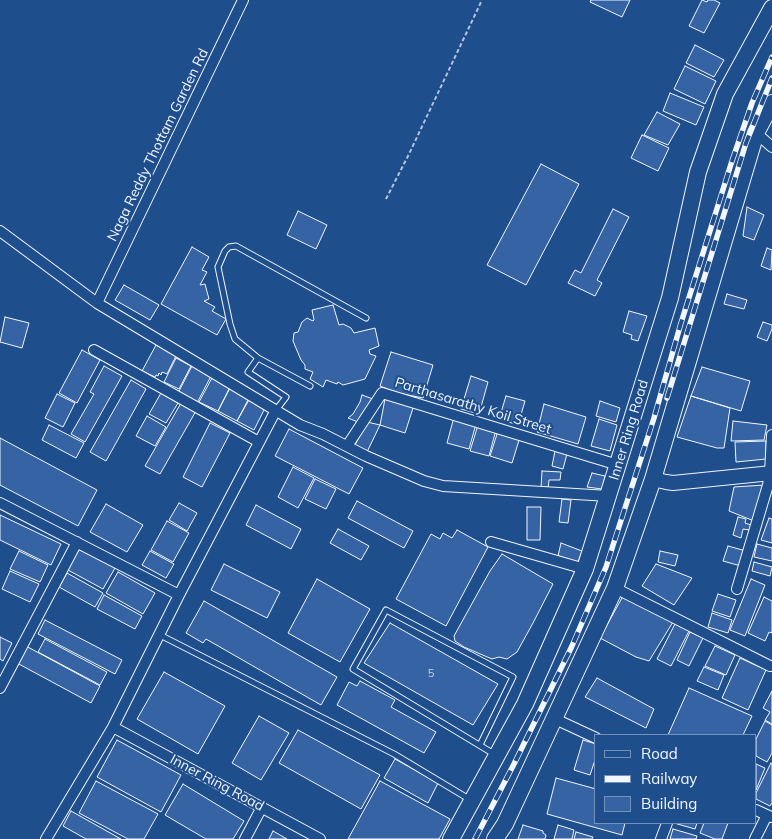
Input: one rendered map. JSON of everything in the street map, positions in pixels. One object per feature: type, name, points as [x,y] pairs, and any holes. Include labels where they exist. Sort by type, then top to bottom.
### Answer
[{"type":"main road","name":"Inner Ring Road","points":[[451,839],[525,704],[585,569],[670,298],[698,172],[725,94],[772,8]]},
{"type":"main road","points":[[495,839],[505,824],[615,588],[653,479],[756,133],[772,104]]},
{"type":"street","name":"Naga Reddy Thottam Garden Rd","points":[[97,302],[242,0]]},
{"type":"street","points":[[756,133],[772,148]]},
{"type":"street","points":[[0,231],[97,302],[300,425],[323,434],[366,456],[424,481],[443,486],[609,496]]},
{"type":"street","points":[[94,350],[259,442]]},
{"type":"street","name":"Parthasarathy Koil Street","points":[[347,446],[382,393],[618,465]]},
{"type":"street","points":[[46,839],[112,727],[276,410]]},
{"type":"street","points":[[737,589],[771,473],[772,434]]},
{"type":"street","points":[[653,479],[674,482],[771,473]]},
{"type":"street","points":[[0,503],[180,595]]},
{"type":"street","points":[[0,688],[77,542]]},
{"type":"street","points":[[492,542],[585,569]]},
{"type":"street","points":[[615,588],[770,666]]},
{"type":"street","points":[[554,718],[594,737]]},
{"type":"street","name":"Inner Ring Road","points":[[112,727],[320,839]]},
{"type":"street","points":[[245,839],[262,807]]},
{"type":"street","points":[[756,839],[769,816],[757,810]]},
{"type":"street","points":[[661,839],[667,824]]},
{"type":"lane","points":[[310,386],[258,358],[235,338],[230,324],[218,266],[228,247],[236,246],[366,318]]},
{"type":"lane","points":[[258,358],[248,372],[286,397],[276,410]]},
{"type":"lane","points":[[480,745],[513,677],[386,610],[353,669],[497,756]]},
{"type":"lane","points":[[160,635],[394,754],[472,801]]},
{"type":"path","points":[[386,199],[482,0]]},
{"type":"building","points":[[591,0],[630,0],[622,17],[590,2]]},
{"type":"building","points":[[702,0],[707,2],[708,0],[714,0],[720,3],[704,33],[689,26]]},
{"type":"building","points":[[695,45],[724,60],[714,77],[686,63]]},
{"type":"building","points":[[685,66],[716,81],[705,104],[674,89]]},
{"type":"building","points":[[670,93],[704,107],[696,125],[663,111]]},
{"type":"building","points":[[657,112],[680,124],[668,145],[644,135]]},
{"type":"building","points":[[642,135],[669,148],[658,171],[631,158]]},
{"type":"building","points":[[541,164],[579,184],[526,285],[487,265]]},
{"type":"building","points":[[747,207],[764,215],[754,240],[743,236]]},
{"type":"building","points":[[613,209],[629,217],[597,280],[602,283],[595,296],[568,283],[575,270],[581,273]]},
{"type":"building","points":[[298,211],[327,225],[316,249],[287,235]]},
{"type":"building","points":[[192,247],[209,257],[202,270],[207,272],[200,285],[205,284],[209,299],[204,301],[215,307],[212,311],[226,319],[217,335],[161,304]]},
{"type":"building","points":[[767,248],[772,250],[771,270],[761,266]]},
{"type":"building","points":[[124,285],[159,305],[150,320],[115,300]]},
{"type":"building","points":[[727,294],[747,300],[744,309],[724,304]]},
{"type":"building","points":[[333,305],[339,325],[343,324],[351,328],[354,333],[375,328],[379,346],[369,350],[370,354],[376,356],[365,379],[343,385],[326,380],[323,387],[310,379],[313,372],[305,369],[305,365],[293,341],[294,333],[298,332],[302,322],[307,318],[314,320],[312,310]]},
{"type":"building","points":[[629,311],[647,316],[638,341],[631,339],[632,335],[623,332]]},
{"type":"building","points":[[5,317],[29,323],[22,348],[0,342]]},
{"type":"building","points":[[763,322],[772,325],[767,341],[757,337]]},
{"type":"building","points":[[156,345],[176,356],[167,374],[162,372],[161,375],[159,373],[155,377],[142,371]]},
{"type":"building","points":[[82,350],[100,360],[77,403],[59,393]]},
{"type":"building","points":[[391,352],[433,365],[423,398],[398,393],[380,386]]},
{"type":"building","points":[[176,358],[191,366],[179,389],[164,382]]},
{"type":"building","points":[[104,366],[122,376],[85,442],[71,434],[94,394],[90,392]]},
{"type":"building","points":[[192,366],[211,376],[197,403],[178,393]]},
{"type":"building","points":[[702,367],[750,381],[741,411],[691,396]]},
{"type":"building","points":[[471,376],[488,382],[479,414],[461,409]]},
{"type":"building","points":[[212,378],[230,387],[218,411],[199,402]]},
{"type":"building","points":[[131,380],[146,389],[106,461],[90,452]]},
{"type":"building","points":[[230,388],[249,398],[237,421],[218,411]]},
{"type":"building","points":[[161,393],[178,403],[166,423],[149,414]]},
{"type":"building","points":[[57,394],[75,403],[63,427],[45,418]]},
{"type":"building","points":[[362,395],[373,399],[358,422],[348,418],[353,414]]},
{"type":"building","points":[[506,396],[525,401],[518,425],[499,419]]},
{"type":"building","points":[[691,396],[730,408],[724,448],[717,448],[677,437]]},
{"type":"building","points":[[250,398],[266,406],[254,430],[237,421]]},
{"type":"building","points":[[385,399],[414,405],[405,433],[380,425]]},
{"type":"building","points":[[600,401],[620,408],[616,422],[596,416]]},
{"type":"building","points":[[181,403],[196,411],[160,474],[145,466]]},
{"type":"building","points":[[544,404],[586,417],[578,444],[537,432]]},
{"type":"building","points":[[147,416],[166,427],[155,446],[136,436]]},
{"type":"building","points":[[454,417],[476,424],[469,449],[447,443]]},
{"type":"building","points":[[599,419],[617,425],[610,451],[591,446]]},
{"type":"building","points":[[733,421],[767,425],[764,440],[731,441]]},
{"type":"building","points":[[367,422],[380,425],[367,452],[355,445]]},
{"type":"building","points":[[210,423],[230,433],[202,487],[183,477]]},
{"type":"building","points":[[49,425],[84,443],[76,458],[42,440]]},
{"type":"building","points":[[478,425],[496,430],[489,456],[470,451]]},
{"type":"building","points":[[289,429],[363,468],[349,494],[275,456]]},
{"type":"building","points":[[498,431],[520,437],[512,463],[490,456]]},
{"type":"building","points":[[0,438],[97,490],[78,526],[0,485]]},
{"type":"building","points":[[766,441],[766,459],[736,462],[735,442]]},
{"type":"building","points":[[555,451],[567,454],[563,469],[552,466]]},
{"type":"building","points":[[293,467],[314,478],[298,508],[278,497]]},
{"type":"building","points":[[542,471],[561,472],[560,480],[549,480],[548,489],[541,489]]},
{"type":"building","points":[[592,473],[605,476],[602,489],[587,487]]},
{"type":"building","points":[[315,479],[336,489],[326,509],[305,499]]},
{"type":"building","points":[[764,485],[754,521],[729,511],[734,487]]},
{"type":"building","points":[[562,499],[571,500],[568,523],[559,522]]},
{"type":"building","points":[[357,501],[413,531],[404,548],[348,518]]},
{"type":"building","points":[[179,503],[197,513],[187,531],[169,520]]},
{"type":"building","points":[[106,504],[143,525],[127,552],[90,532]]},
{"type":"building","points":[[256,505],[301,529],[291,549],[246,525]]},
{"type":"building","points":[[527,507],[541,507],[540,540],[527,540]]},
{"type":"building","points":[[0,515],[61,544],[51,565],[0,540]]},
{"type":"building","points":[[738,517],[746,519],[745,523],[751,525],[749,530],[743,529],[741,538],[733,535]]},
{"type":"building","points":[[769,518],[772,519],[772,543],[761,540]]},
{"type":"building","points":[[167,521],[189,533],[173,562],[151,550]]},
{"type":"building","points":[[338,529],[369,546],[361,560],[330,543]]},
{"type":"building","points":[[457,530],[488,547],[446,626],[396,599],[431,534],[440,539],[443,533],[452,538]]},
{"type":"building","points":[[77,542],[115,568],[103,589],[68,570]]},
{"type":"building","points":[[561,543],[582,551],[578,562],[558,556]]},
{"type":"building","points":[[757,544],[772,548],[772,561],[754,557]]},
{"type":"building","points":[[728,546],[746,551],[741,566],[723,561]]},
{"type":"building","points":[[19,551],[48,565],[40,582],[10,569]]},
{"type":"building","points":[[150,551],[174,564],[166,578],[142,565]]},
{"type":"building","points":[[660,551],[678,555],[675,566],[658,562]]},
{"type":"building","points":[[502,554],[553,584],[517,652],[507,659],[499,657],[492,659],[464,647],[455,641],[454,636],[490,571]]},
{"type":"building","points":[[754,562],[772,567],[770,576],[752,571]]},
{"type":"building","points":[[224,564],[280,592],[267,618],[211,590]]},
{"type":"building","points":[[656,564],[692,578],[674,605],[642,586]]},
{"type":"building","points":[[10,571],[39,584],[30,602],[2,589]]},
{"type":"building","points":[[118,572],[155,593],[143,614],[106,593]]},
{"type":"building","points":[[67,573],[103,593],[95,607],[59,587]]},
{"type":"building","points":[[317,579],[370,609],[340,662],[288,633]]},
{"type":"building","points":[[751,579],[765,585],[745,636],[730,630]]},
{"type":"building","points":[[718,594],[736,600],[730,617],[712,611]]},
{"type":"building","points":[[104,595],[142,616],[135,629],[97,609]]},
{"type":"building","points":[[623,596],[673,622],[649,661],[636,657],[600,638]]},
{"type":"building","points":[[764,597],[772,601],[772,633],[769,632],[765,641],[748,633]]},
{"type":"building","points":[[204,601],[337,677],[321,705],[206,639],[203,643],[186,633]]},
{"type":"building","points":[[712,613],[732,620],[728,633],[708,627]]},
{"type":"building","points":[[45,620],[122,660],[115,674],[38,634]]},
{"type":"building","points":[[390,623],[498,684],[473,725],[364,663]]},
{"type":"building","points":[[675,624],[689,631],[671,666],[657,659]]},
{"type":"building","points":[[690,632],[703,638],[689,666],[677,660]]},
{"type":"building","points":[[0,637],[12,643],[3,661],[0,659]]},
{"type":"building","points":[[45,639],[107,672],[100,685],[38,652]]},
{"type":"building","points":[[26,646],[100,686],[91,703],[17,663]]},
{"type":"building","points":[[715,646],[735,655],[726,675],[705,666]]},
{"type":"building","points":[[740,658],[766,670],[748,710],[722,698]]},
{"type":"building","points":[[704,667],[724,675],[718,690],[697,681]]},
{"type":"building","points":[[164,672],[225,706],[198,754],[137,719]]},
{"type":"building","points":[[597,678],[654,709],[646,728],[585,697]]},
{"type":"building","points":[[360,681],[395,700],[391,707],[436,732],[424,753],[337,705],[349,682],[357,686]]},
{"type":"building","points":[[689,688],[752,716],[743,734],[668,734]]},
{"type":"building","points":[[772,691],[772,724],[765,720],[770,712],[763,708]]},
{"type":"building","points":[[259,716],[289,733],[261,780],[232,763]]},
{"type":"building","points":[[765,721],[772,725],[772,753],[767,762],[757,757],[757,737]]},
{"type":"building","points":[[298,730],[380,775],[361,809],[279,763]]},
{"type":"building","points":[[117,740],[181,775],[161,812],[97,777]]},
{"type":"building","points":[[583,740],[594,743],[594,763],[590,775],[574,770]]},
{"type":"building","points":[[395,759],[438,783],[428,803],[384,778]]},
{"type":"building","points":[[771,763],[772,803],[770,806],[757,800],[757,791]]},
{"type":"building","points":[[757,764],[765,768],[757,788]]},
{"type":"building","points":[[556,778],[594,788],[594,824],[625,824],[622,835],[547,814]]},
{"type":"building","points":[[96,781],[158,814],[144,839],[128,839],[79,813]]},
{"type":"building","points":[[380,781],[450,819],[439,839],[348,839]]},
{"type":"building","points":[[183,784],[244,821],[233,839],[206,839],[165,815]]},
{"type":"building","points":[[71,811],[121,839],[86,839],[63,826]]},
{"type":"building","points":[[678,824],[697,824],[695,829]]},
{"type":"building","points":[[704,824],[728,824],[722,839],[715,839],[700,833]]},
{"type":"building","points":[[523,825],[543,831],[546,835],[545,839],[518,839]]},
{"type":"building","points":[[558,825],[574,830],[572,839],[554,839]]},
{"type":"building","points":[[673,829],[697,836],[696,839],[670,839]]},
{"type":"building","points":[[273,831],[287,839],[269,839]]},
{"type":"building","points":[[576,832],[593,837],[592,839],[574,839]]},
{"type":"railway","points":[[475,839],[572,646],[606,567],[654,418],[681,323],[731,164],[752,103],[772,57]]},
{"type":"railway","points":[[667,398],[746,143],[772,78]]}]
